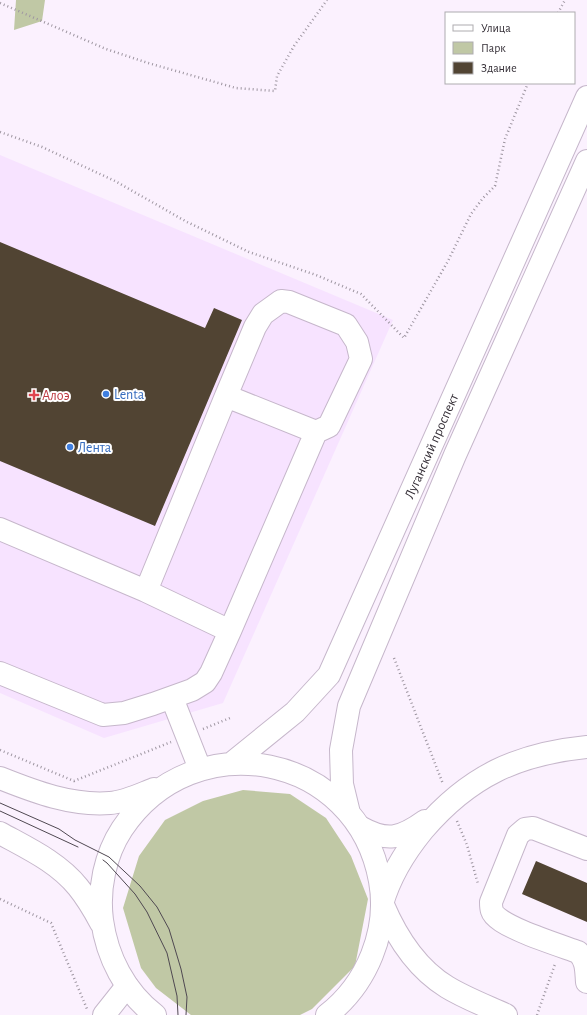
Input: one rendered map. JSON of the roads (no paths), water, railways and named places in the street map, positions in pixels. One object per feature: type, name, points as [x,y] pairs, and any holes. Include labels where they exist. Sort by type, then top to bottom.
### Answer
[{"type":"main road","name":"Луганский проспект","points":[[232,763],[295,712],[329,675],[587,97]]},
{"type":"main road","name":"Луганский проспект","points":[[354,820],[342,784],[341,750],[349,706],[455,455],[587,161]]},
{"type":"main road","points":[[0,673],[103,715],[124,713],[172,698],[192,690],[205,682],[211,673],[230,631],[316,432],[329,426],[361,359],[358,342],[346,325],[289,302],[281,301],[263,314],[255,327],[146,592]]},
{"type":"main road","points":[[226,396],[316,432]]},
{"type":"main road","points":[[0,529],[146,592],[230,631]]},
{"type":"main road","points":[[172,698],[200,769]]},
{"type":"main road","points":[[0,778],[46,795],[69,801],[111,803],[133,798],[200,769],[232,763],[262,764],[289,771],[322,788],[354,820],[384,837],[401,836],[415,828],[445,806],[468,786],[504,767],[548,752],[587,747]]},
{"type":"main road","points":[[136,1015],[127,986],[108,950],[103,926],[102,888],[107,863],[114,844],[134,812],[154,793],[170,782]]},
{"type":"main road","points":[[327,1015],[355,987],[369,962],[379,933],[382,904],[386,887],[405,853],[445,806]]},
{"type":"main road","points":[[354,820],[375,859],[382,904],[398,938],[426,971],[447,987],[506,1015]]},
{"type":"main road","points":[[587,850],[533,828],[525,829],[518,835],[492,897],[492,912],[498,918],[516,929],[578,952],[583,957],[586,964],[587,982]]},
{"type":"main road","points":[[0,833],[47,859],[77,885],[90,902],[103,926]]},
{"type":"main road","points":[[104,1015],[127,986]]},
{"type":"main road","points":[[127,986],[139,1000],[156,1015]]},
{"type":"tram line","points":[[0,803],[59,829],[75,840],[109,857],[140,886],[157,907],[169,929],[181,969],[187,997],[186,1015]]},
{"type":"tram line","points":[[0,811],[78,847]]},
{"type":"tram line","points":[[103,860],[135,894],[147,912],[167,953],[177,996],[178,1015]]},
{"type":"place","name":"Lenta","points":[[106,394]]},
{"type":"place","name":"Алоэ","points":[[34,395]]},
{"type":"place","name":"Лента","points":[[70,447]]}]
